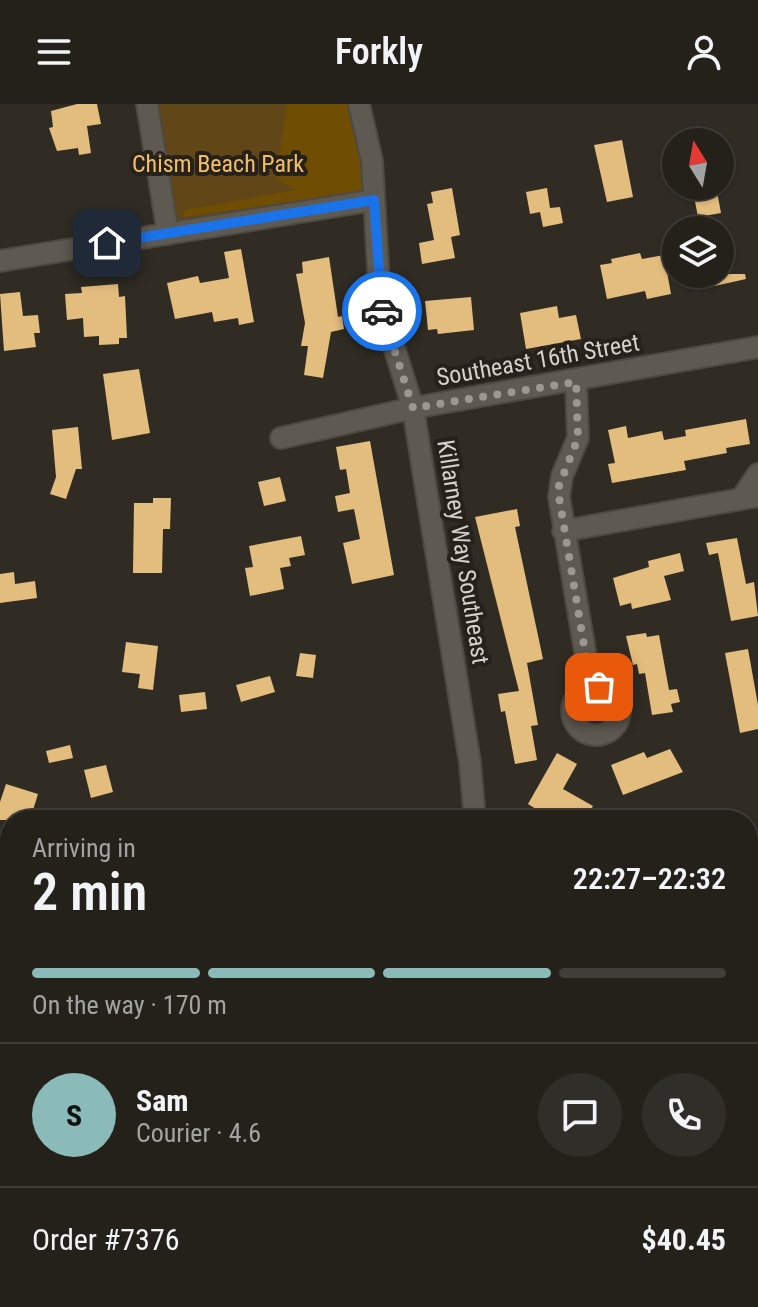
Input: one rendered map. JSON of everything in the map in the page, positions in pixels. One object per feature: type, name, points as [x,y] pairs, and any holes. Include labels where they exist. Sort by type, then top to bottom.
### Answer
[{"type":"street","points":[[147,104],[168,234]]},
{"type":"street","name":"Killarney Way Southeast","points":[[359,104],[372,161],[380,302],[413,408],[468,749],[474,810]]},
{"type":"street","points":[[0,261],[374,200]]},
{"type":"street","name":"Southeast 16th Street","points":[[281,438],[413,408],[576,382],[758,347]]},
{"type":"street","points":[[576,382],[578,438],[559,486],[563,531],[591,687]]},
{"type":"street","points":[[563,531],[750,497],[758,474]]},
{"type":"green space","name":"Chism Beach Park","points":[[147,104],[352,104],[359,200],[168,234]]},
{"type":"shaded area","points":[[287,104],[359,104],[368,191],[184,217],[184,210],[296,190],[276,178]]},
{"type":"building","points":[[77,104],[97,104],[101,124],[87,126],[91,153],[79,155],[78,148],[57,151],[49,128],[53,127],[51,111]]},
{"type":"building","points":[[622,140],[633,197],[607,202],[594,145]]},
{"type":"building","points":[[452,188],[460,235],[451,237],[455,258],[422,264],[419,243],[434,240],[427,204],[433,203],[431,192]]},
{"type":"building","points":[[547,188],[550,208],[560,207],[563,223],[543,227],[540,212],[530,214],[526,192]]},
{"type":"building","points":[[695,200],[719,200],[721,213],[698,216]]},
{"type":"building","points":[[241,249],[254,322],[239,325],[238,318],[214,322],[212,312],[175,319],[167,283],[198,276],[200,283],[229,278],[224,252]]},
{"type":"building","points":[[640,253],[642,259],[662,255],[662,288],[670,288],[671,294],[647,299],[645,291],[607,299],[600,265],[612,263],[611,259]]},
{"type":"building","points":[[329,257],[338,317],[342,316],[344,329],[331,332],[323,378],[304,375],[308,346],[301,346],[305,323],[296,274],[303,273],[302,262]]},
{"type":"building","points":[[734,274],[745,274],[746,279],[734,282]]},
{"type":"building","points":[[118,284],[119,297],[125,296],[127,338],[119,338],[119,344],[99,345],[99,336],[84,337],[83,318],[67,320],[65,294],[82,293],[81,287]]},
{"type":"building","points":[[20,292],[23,316],[38,315],[40,333],[34,333],[36,347],[4,351],[0,294]]},
{"type":"building","points":[[471,297],[474,330],[438,334],[437,329],[428,330],[425,301]]},
{"type":"building","points":[[557,306],[559,318],[576,315],[581,339],[526,349],[520,313]]},
{"type":"building","points":[[139,369],[150,433],[112,440],[103,374]]},
{"type":"building","points":[[746,419],[750,444],[726,448],[727,453],[684,461],[686,470],[612,483],[608,464],[615,463],[608,430],[626,426],[628,438],[662,431],[664,440],[686,436],[685,430]]},
{"type":"building","points":[[78,427],[82,469],[76,469],[66,499],[50,494],[56,477],[52,430]]},
{"type":"building","points":[[370,441],[394,575],[352,584],[343,543],[360,539],[354,509],[338,512],[335,496],[350,493],[346,469],[340,470],[336,447]]},
{"type":"building","points":[[280,477],[286,501],[264,506],[258,482]]},
{"type":"building","points":[[153,498],[171,498],[170,529],[163,529],[162,573],[133,573],[134,503],[153,503]]},
{"type":"building","points":[[517,509],[520,526],[515,527],[543,659],[527,663],[538,725],[531,726],[537,760],[515,764],[505,711],[501,712],[498,694],[519,691],[475,517]]},
{"type":"building","points":[[301,536],[305,555],[289,558],[291,566],[280,568],[284,589],[250,596],[245,568],[253,567],[249,546]]},
{"type":"building","points":[[737,538],[746,584],[754,582],[758,616],[731,621],[718,553],[709,555],[706,543]]},
{"type":"building","points":[[680,553],[684,571],[664,576],[671,600],[632,609],[631,603],[620,606],[613,578],[649,567],[648,561]]},
{"type":"building","points":[[14,572],[15,584],[35,581],[37,598],[0,603],[0,574]]},
{"type":"building","points":[[646,633],[647,637],[659,635],[669,690],[677,689],[680,702],[671,704],[673,712],[652,715],[645,673],[639,674],[637,664],[633,665],[626,636]]},
{"type":"building","points":[[126,642],[158,646],[153,690],[138,688],[140,674],[122,672]]},
{"type":"building","points":[[748,649],[758,705],[758,729],[740,733],[725,653]]},
{"type":"building","points":[[300,653],[316,655],[313,678],[296,676]]},
{"type":"building","points":[[270,676],[275,692],[241,702],[236,685]]},
{"type":"building","points":[[205,692],[207,709],[181,712],[179,695]]},
{"type":"building","points":[[70,745],[73,758],[49,763],[46,751]]},
{"type":"building","points":[[670,749],[683,772],[623,795],[611,765],[644,752],[647,758]]},
{"type":"building","points":[[557,753],[577,764],[563,789],[593,806],[591,810],[537,810],[528,804]]},
{"type":"building","points":[[106,765],[113,792],[91,798],[84,770]]},
{"type":"building","points":[[6,784],[38,794],[33,810],[0,810]]},
{"type":"way so far","points":[[382,311],[413,408],[576,382],[578,438],[562,476],[559,497],[591,687],[599,687]]},
{"type":"route","points":[[107,243],[374,200],[382,311]]}]
